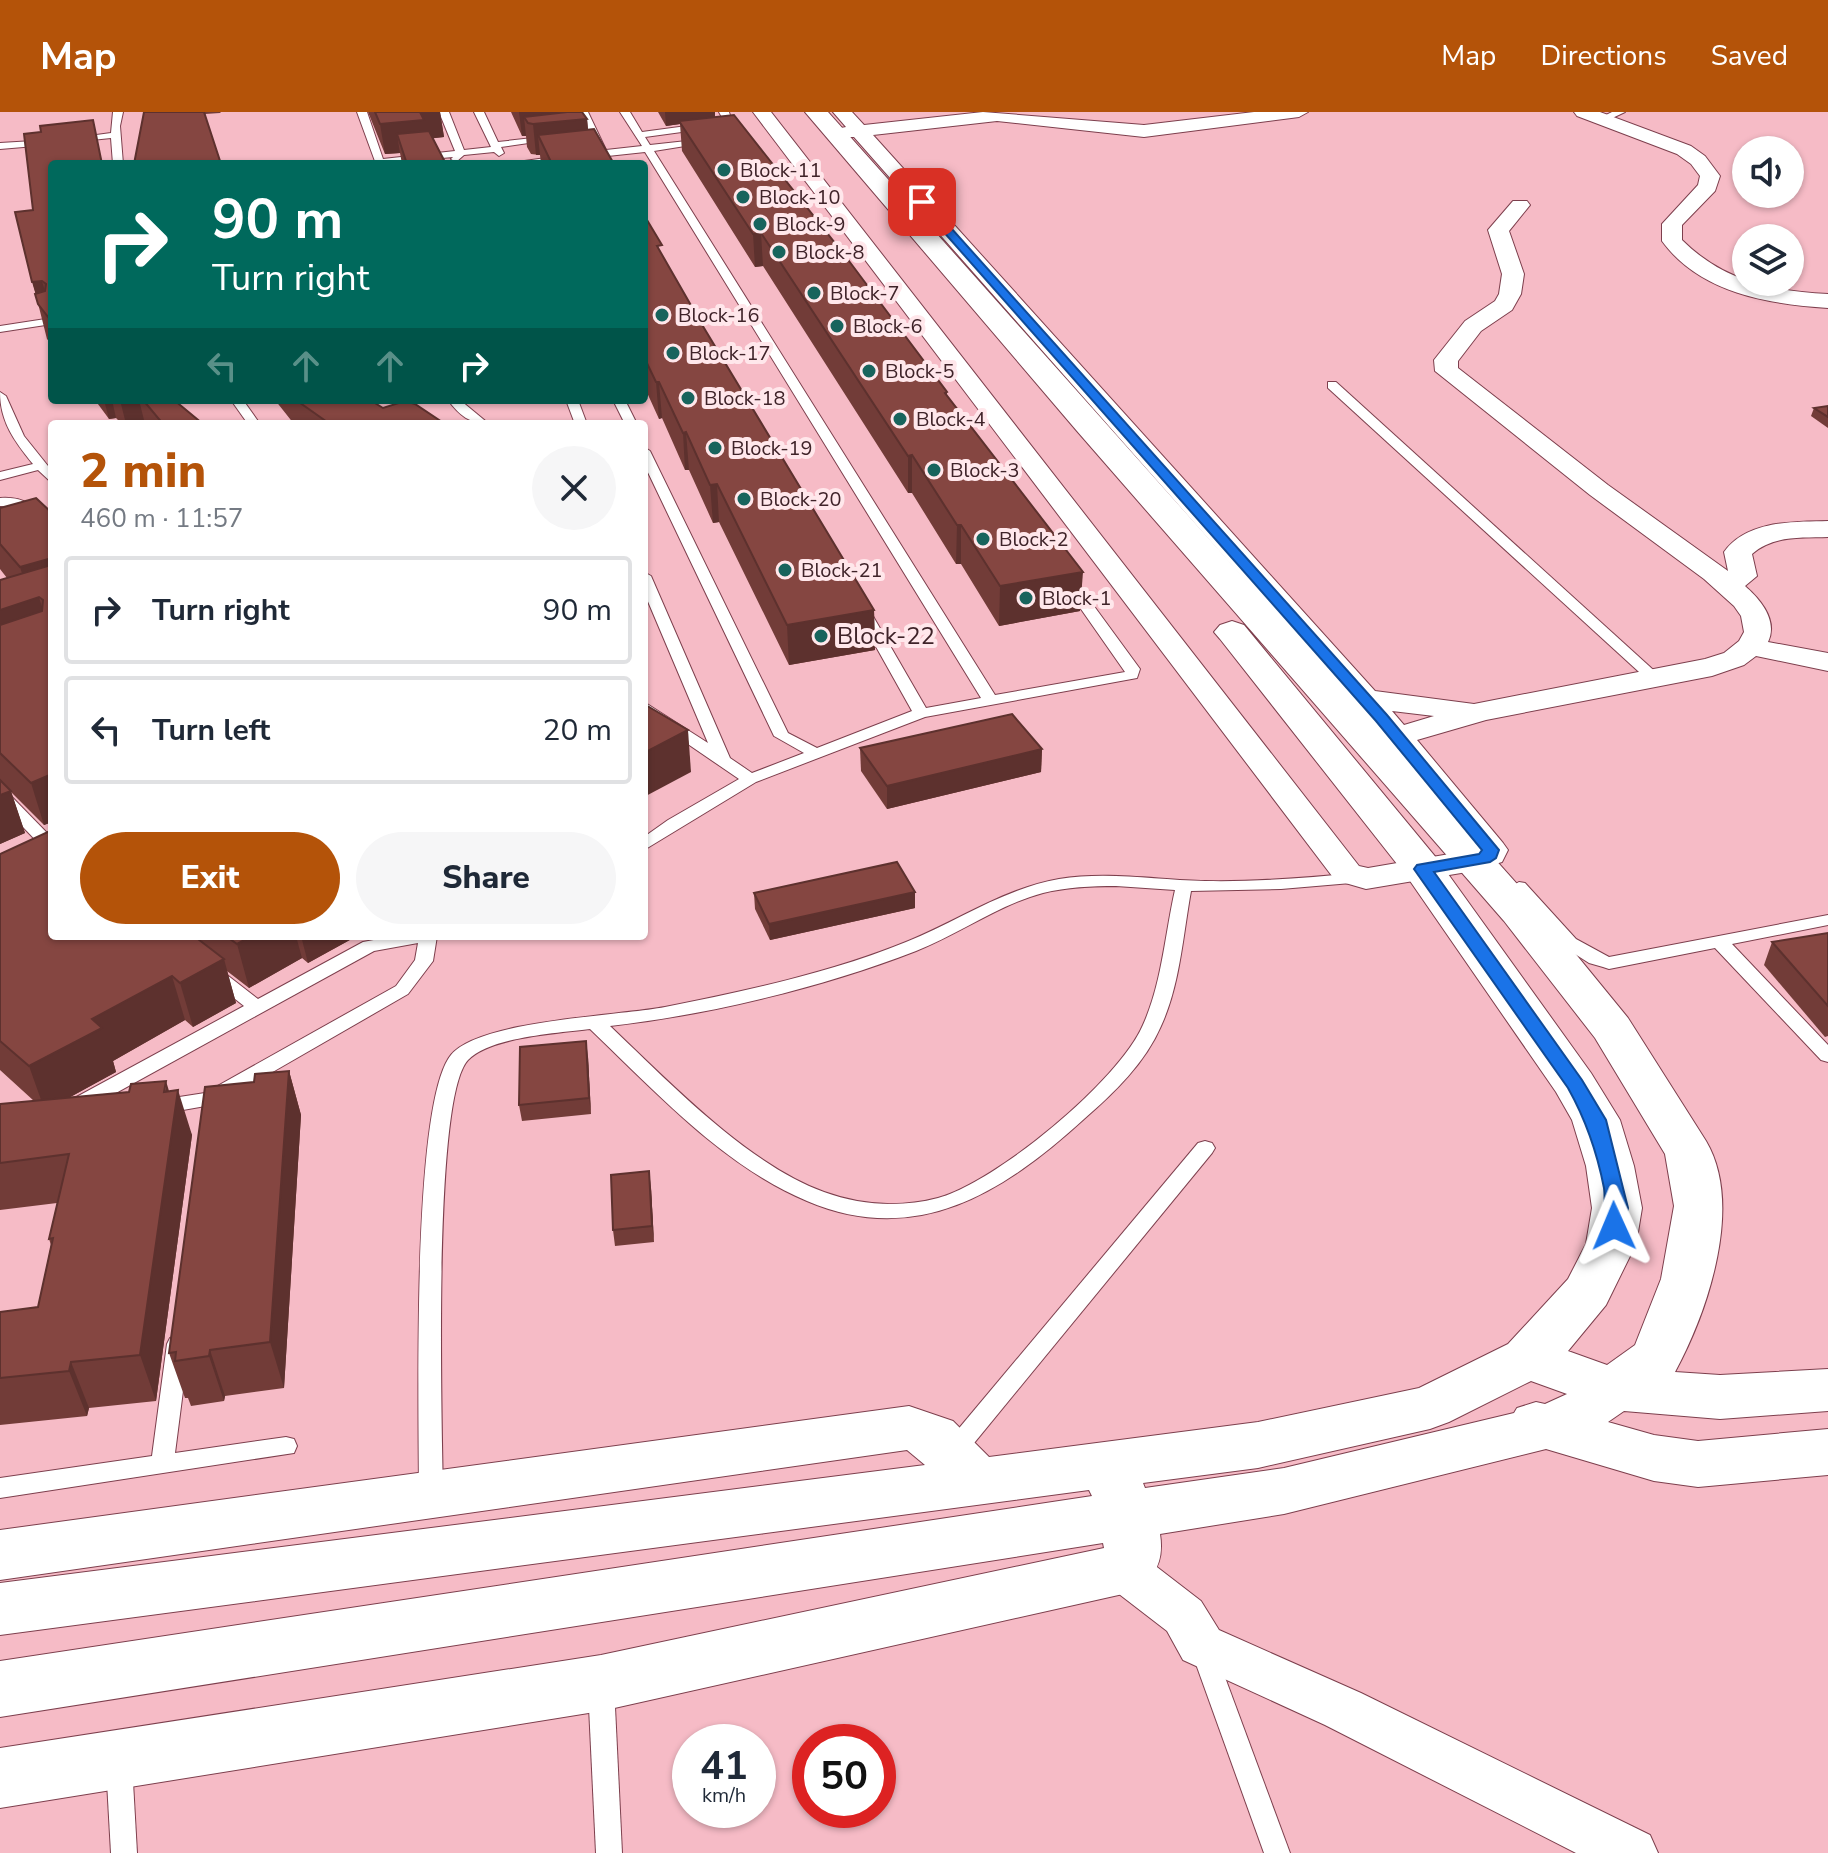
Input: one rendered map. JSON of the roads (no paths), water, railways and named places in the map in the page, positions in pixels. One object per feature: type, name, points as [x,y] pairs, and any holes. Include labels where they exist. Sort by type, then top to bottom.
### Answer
[{"type":"main road","points":[[0,1778],[601,1683],[1119,1517],[1258,1445],[1430,1407],[1527,1359],[1588,1291],[1611,1244],[1617,1208],[1610,1166],[1596,1120],[1575,1084],[1423,869],[1252,654],[790,112]]},
{"type":"main road","points":[[0,1689],[1284,1491],[1543,1428],[1578,1415],[1656,1358],[1687,1279],[1699,1206],[1689,1153],[1612,1029],[1519,912],[1482,858],[842,121]]},
{"type":"main road","points":[[1527,1359],[1616,1389],[1720,1397],[1828,1390]]},
{"type":"main road","points":[[1471,1388],[1543,1428],[1654,1458],[1698,1464],[1828,1452]]},
{"type":"main road","points":[[0,1555],[909,1428],[933,1437],[965,1469]]},
{"type":"main road","points":[[0,1609],[965,1469],[1119,1517]]},
{"type":"street","points":[[762,112],[1347,873],[1366,879],[1482,858],[1491,850],[1366,699],[842,121]]},
{"type":"street","points":[[997,116],[1020,112]]},
{"type":"street","points":[[842,121],[997,116],[1144,131],[1299,112]]},
{"type":"street","points":[[1583,112],[1612,116],[1684,150],[1698,160],[1710,176],[1708,187],[1672,224],[1672,241],[1682,252],[1712,275],[1741,289],[1792,300],[1828,301]]},
{"type":"street","points":[[1398,736],[1481,712],[1712,667],[1734,659],[1751,646],[1758,632],[1755,616],[1744,600],[1727,585],[1473,394],[1447,371],[1446,360],[1473,326],[1504,305],[1510,294],[1513,274],[1498,230],[1499,225],[1520,205]]},
{"type":"street","points":[[1727,585],[1743,576],[1738,552],[1745,543],[1779,531],[1828,529]]},
{"type":"street","points":[[1751,646],[1828,662]]},
{"type":"street","points":[[1366,699],[1481,712]]},
{"type":"street","points":[[1119,1517],[1201,1645],[1343,1709],[1631,1853]]},
{"type":"lane","points":[[118,112],[115,126],[118,160]]},
{"type":"lane","points":[[362,112],[378,160]]},
{"type":"lane","points":[[444,112],[461,153]]},
{"type":"lane","points":[[479,112],[504,160]]},
{"type":"lane","points":[[583,112],[606,158]]},
{"type":"lane","points":[[625,112],[990,700]]},
{"type":"lane","points":[[638,135],[730,123],[724,112]]},
{"type":"lane","points":[[580,136],[594,134]]},
{"type":"lane","points":[[0,146],[117,135]]},
{"type":"lane","points":[[397,160],[566,137]]},
{"type":"lane","points":[[573,160],[606,158],[647,148],[721,140]]},
{"type":"lane","points":[[456,160],[461,153]]},
{"type":"lane","points":[[0,329],[48,322]]},
{"type":"lane","points":[[1332,385],[1655,679]]},
{"type":"lane","points":[[0,396],[18,437],[48,475]]},
{"type":"lane","points":[[457,404],[477,420]]},
{"type":"lane","points":[[648,459],[782,736],[814,752]]},
{"type":"lane","points":[[0,476],[40,466]]},
{"type":"lane","points":[[0,502],[18,500],[26,503],[48,528]]},
{"type":"lane","points":[[648,842],[674,823],[750,779],[921,713],[1132,675],[1133,669],[1058,566]]},
{"type":"lane","points":[[648,585],[722,758]]},
{"type":"lane","points":[[859,605],[921,713]]},
{"type":"lane","points":[[648,710],[750,779]]},
{"type":"lane","points":[[0,794],[45,842]]},
{"type":"lane","points":[[1482,858],[1586,957],[1609,963],[1828,920]]},
{"type":"lane","points":[[431,1495],[437,1143],[449,1071],[459,1055],[484,1043],[518,1034],[662,1013],[875,958],[913,945],[1034,889],[1091,881],[1276,886],[1357,878]]},
{"type":"lane","points":[[595,1023],[697,1118],[785,1182],[846,1207],[897,1212],[950,1202],[993,1180],[1025,1156],[1087,1106],[1127,1065],[1152,1029],[1184,885]]},
{"type":"lane","points":[[102,1116],[69,1116],[369,946],[404,940]]},
{"type":"lane","points":[[148,1109],[209,1107],[402,990],[424,961],[427,940]]},
{"type":"lane","points":[[1720,942],[1828,1056]]},
{"type":"lane","points":[[200,963],[257,1007]]},
{"type":"lane","points":[[965,1469],[1205,1148]]},
{"type":"lane","points":[[162,1464],[180,1327]]},
{"type":"lane","points":[[0,1488],[286,1446]]},
{"type":"lane","points":[[1201,1645],[1277,1853]]},
{"type":"lane","points":[[601,1683],[609,1853]]},
{"type":"lane","points":[[119,1760],[124,1853]]},
{"type":"place","name":"Block-11","points":[[724,170]]},
{"type":"place","name":"Block-10","points":[[743,197]]},
{"type":"place","name":"Block-9","points":[[760,224]]},
{"type":"place","name":"Block-8","points":[[779,252]]},
{"type":"place","name":"Block-7","points":[[814,293]]},
{"type":"place","name":"Block-16","points":[[662,315]]},
{"type":"place","name":"Block-6","points":[[837,326]]},
{"type":"place","name":"Block-17","points":[[673,353]]},
{"type":"place","name":"Block-5","points":[[869,371]]},
{"type":"place","name":"Block-18","points":[[688,398]]},
{"type":"place","name":"Block-4","points":[[900,419]]},
{"type":"place","name":"Block-19","points":[[715,448]]},
{"type":"place","name":"Block-3","points":[[934,470]]},
{"type":"place","name":"Block-20","points":[[744,499]]},
{"type":"place","name":"Block-2","points":[[983,539]]},
{"type":"place","name":"Block-21","points":[[785,570]]},
{"type":"place","name":"Block-1","points":[[1026,598]]},
{"type":"place","name":"Block-22","points":[[821,636]]}]
